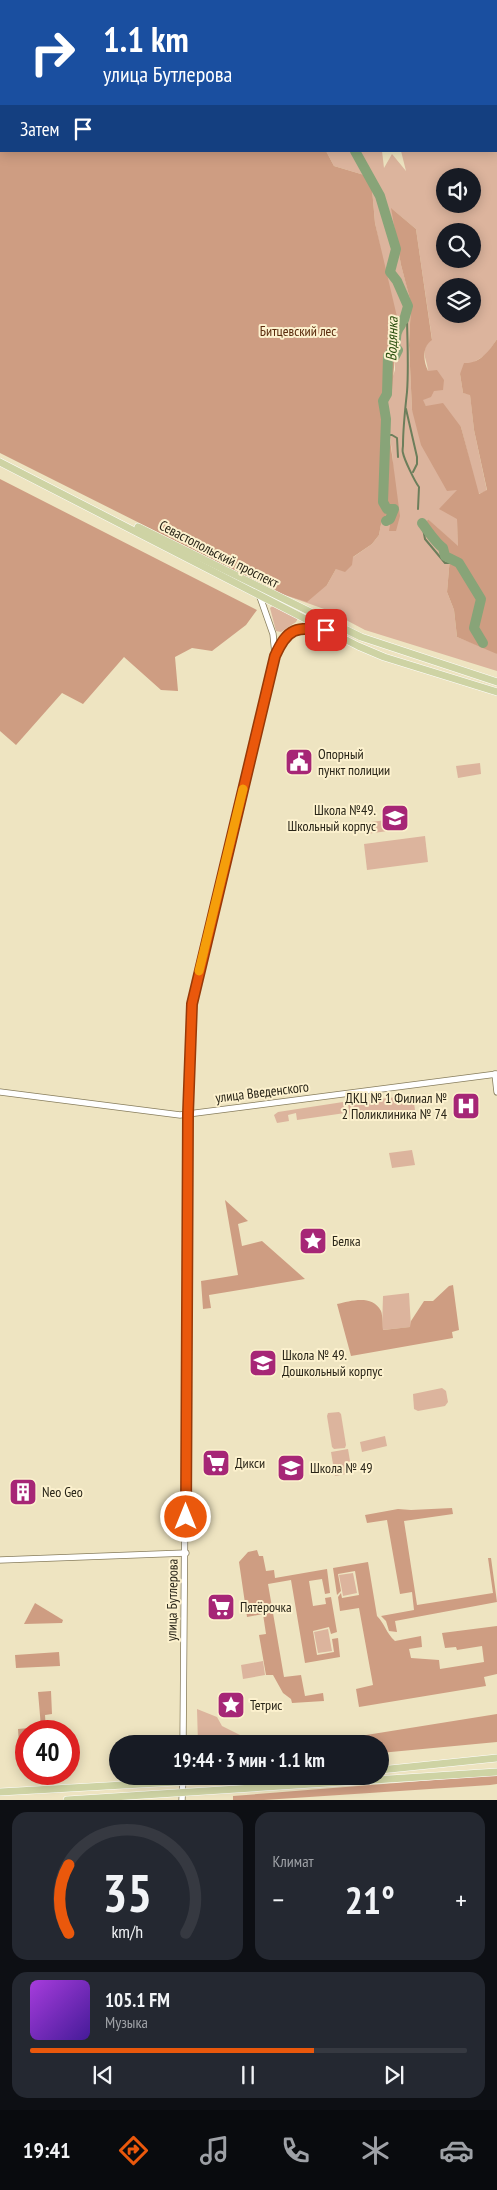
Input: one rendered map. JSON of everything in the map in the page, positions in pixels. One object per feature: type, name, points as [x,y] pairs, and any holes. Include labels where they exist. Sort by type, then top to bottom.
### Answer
[{"type":"main road","name":"Севастопольский проспект","points":[[0,458],[334,625],[383,646],[497,682]]},
{"type":"main road","name":"Севастопольский проспект","points":[[0,462],[326,630],[384,657],[497,692]]},
{"type":"main road","points":[[389,1769],[497,1758]]},
{"type":"main road","points":[[67,1800],[183,1796],[497,1772]]},
{"type":"main road","points":[[0,1792],[109,1784]]},
{"type":"street","name":"улица Бутлерова","points":[[259,594],[273,634],[275,656]]},
{"type":"street","name":"улица Бутлерова","points":[[183,1735],[188,1114],[192,1004],[275,656],[282,640],[292,630],[310,628],[326,630]]},
{"type":"street","points":[[428,671],[425,664],[431,661]]},
{"type":"street","points":[[496,1074],[497,1092]]},
{"type":"street","name":"улица Введенского","points":[[0,1092],[188,1114],[496,1074]]},
{"type":"street","points":[[0,1560],[186,1553]]},
{"type":"shaded area","points":[[327,152],[382,152],[384,168],[392,154],[406,171],[401,152],[497,152],[497,339],[487,354],[460,374],[463,393],[470,394],[474,430],[487,491],[478,494],[461,427],[426,406],[422,400],[428,375],[425,348],[432,339],[416,229],[392,209],[401,265],[411,302],[409,345],[412,410],[457,489],[458,547],[428,519],[424,526],[450,557],[447,592],[454,610],[457,637],[495,652],[497,654],[497,671],[365,630],[327,610],[279,593],[327,585],[336,569],[372,544],[379,535],[382,519],[386,520],[390,525],[396,506],[392,452],[385,400],[395,370],[395,361],[389,289],[375,223],[371,177],[334,166]]},
{"type":"shaded area","points":[[274,605],[298,618],[296,622],[281,632],[276,631],[270,608]]},
{"type":"shaded area","points":[[480,763],[481,774],[458,778],[456,766]]},
{"type":"shaded area","points":[[386,820],[388,831],[366,834],[364,823]]},
{"type":"shaded area","points":[[425,836],[428,862],[367,870],[364,844]]},
{"type":"shaded area","points":[[413,1095],[415,1110],[350,1119],[348,1103]]},
{"type":"shaded area","points":[[343,1102],[345,1113],[297,1120],[296,1113],[288,1115],[289,1121],[277,1123],[274,1115],[278,1112]]},
{"type":"shaded area","points":[[412,1150],[415,1165],[392,1168],[389,1153]]},
{"type":"shaded area","points":[[409,1293],[411,1327],[382,1330],[383,1296]]},
{"type":"shaded area","points":[[442,1388],[446,1391],[448,1402],[445,1406],[418,1411],[414,1409],[413,1394]]},
{"type":"shaded area","points":[[339,1412],[341,1414],[346,1445],[345,1448],[334,1449],[332,1447],[327,1416],[328,1413]]},
{"type":"shaded area","points":[[385,1436],[387,1446],[362,1452],[360,1442]]},
{"type":"shaded area","points":[[348,1449],[352,1473],[335,1476],[331,1452]]},
{"type":"shaded area","points":[[353,1573],[357,1593],[343,1596],[339,1575]]},
{"type":"shaded area","points":[[328,1629],[332,1651],[318,1653],[314,1632]]},
{"type":"shaded area","points":[[263,1661],[265,1675],[243,1679],[241,1665]]},
{"type":"shaded area","points":[[197,1709],[217,1717],[222,1726],[240,1735],[198,1735]]},
{"type":"green space","name":"Битцевский лес","points":[[0,152],[327,152],[334,166],[371,177],[375,223],[398,321],[392,390],[385,401],[400,516],[396,531],[389,531],[390,525],[386,520],[382,519],[379,535],[372,544],[353,557],[352,565],[345,572],[336,569],[327,585],[307,602],[279,593],[0,453]]},
{"type":"green space","points":[[391,208],[416,229],[432,340],[426,346],[425,362],[428,371],[437,370],[444,380],[443,390],[434,391],[431,397],[423,400],[426,406],[443,403],[461,427],[479,494],[487,490],[474,430],[470,395],[463,393],[460,374],[464,363],[470,363],[479,359],[497,339],[497,654],[457,637],[454,610],[447,592],[450,557],[424,526],[428,519],[458,546],[457,519],[439,509],[457,490],[447,491],[421,445],[412,410],[409,345],[411,303],[401,265]]},
{"type":"green space","points":[[0,479],[257,610],[246,625],[212,651],[192,648],[175,657],[178,691],[161,690],[124,657],[83,704],[62,693],[16,745],[0,731]]},
{"type":"green space","points":[[225,1200],[248,1221],[238,1224],[242,1246],[262,1241],[305,1279],[209,1295],[211,1308],[203,1309],[201,1281],[238,1275]]},
{"type":"green space","points":[[453,1285],[459,1330],[452,1332],[453,1338],[351,1356],[337,1304],[355,1300],[372,1302],[381,1311],[383,1330],[410,1327],[411,1321],[424,1301],[433,1301],[449,1286]]},
{"type":"green space","points":[[452,1508],[453,1514],[404,1521],[417,1605],[493,1593],[488,1558],[491,1558],[497,1602],[395,1621],[397,1632],[389,1631],[386,1621],[381,1616],[414,1610],[412,1592],[400,1594],[387,1520],[367,1523],[365,1515],[398,1509]]},
{"type":"green space","points":[[257,1550],[259,1556],[263,1556],[266,1571],[274,1570],[275,1578],[327,1569],[330,1593],[325,1594],[322,1579],[309,1581],[313,1606],[326,1604],[325,1598],[331,1597],[337,1632],[331,1634],[329,1627],[313,1631],[317,1655],[334,1652],[332,1639],[338,1638],[340,1657],[305,1663],[291,1580],[268,1584],[284,1677],[301,1675],[305,1696],[323,1693],[324,1701],[292,1703],[291,1699],[283,1693],[273,1675],[266,1675],[259,1635],[266,1634],[263,1614],[247,1617],[239,1562],[248,1552]]},
{"type":"green space","points":[[368,1562],[377,1616],[390,1635],[395,1641],[421,1636],[422,1647],[409,1649],[411,1658],[439,1660],[440,1669],[484,1662],[482,1646],[457,1650],[456,1647],[445,1648],[442,1633],[497,1626],[497,1674],[484,1677],[486,1686],[359,1707],[356,1689],[373,1685],[359,1608],[340,1611],[338,1597],[341,1593],[342,1598],[359,1595],[355,1571],[338,1574],[341,1591],[337,1595],[333,1568]]},
{"type":"green space","points":[[35,1603],[63,1620],[62,1623],[24,1624]]},
{"type":"green space","points":[[59,1652],[60,1666],[16,1668],[15,1655]]},
{"type":"green space","points":[[51,1691],[52,1714],[45,1715],[45,1720],[40,1720],[38,1692]]},
{"type":"green space","points":[[497,1714],[497,1742],[389,1752],[389,1735],[366,1735]]},
{"type":"green space","points":[[497,1775],[497,1784],[490,1785],[264,1800],[233,1800],[233,1796]]},
{"type":"waterway","points":[[356,152],[380,196],[396,249],[390,272],[397,281],[408,306],[397,334],[395,347],[398,350],[395,356],[391,352],[388,356],[387,394],[383,401],[386,419],[383,502],[387,509],[394,509],[390,519],[386,521]]},
{"type":"waterway","name":"Водянка","points":[[407,313],[408,382],[403,451],[407,465],[419,487],[418,509]]},
{"type":"waterway","points":[[406,409],[417,457],[417,464],[413,472]]},
{"type":"waterway","points":[[386,435],[392,435],[397,438],[398,457]]},
{"type":"waterway","points":[[422,523],[425,539],[445,563],[459,563]]},
{"type":"waterway","name":"Водянка","points":[[422,523],[443,548],[445,556],[459,563],[481,599],[474,628],[483,643]]},
{"type":"slow traffic","points":[[199,971],[243,789]]},
{"type":"place","name":"Опорный пункт полиции","points":[[299,762]]},
{"type":"place","name":"Школа №49. Школьный корпус","points":[[395,818]]},
{"type":"place","name":"ДКЦ № 1 Филиал № 2 Поликлиника № 74","points":[[466,1106]]},
{"type":"place","name":"Белка","points":[[313,1241]]},
{"type":"place","name":"Школа № 49. Дошкольный корпус","points":[[263,1363]]},
{"type":"place","name":"Дикси","points":[[216,1463]]},
{"type":"place","name":"Школа № 49","points":[[291,1468]]},
{"type":"place","name":"Neo Geo","points":[[23,1492]]},
{"type":"place","name":"Пятёрочка","points":[[221,1607]]},
{"type":"place","name":"Тетрис","points":[[231,1705]]},
{"type":"route","points":[[186,1517],[188,1114],[192,1004],[275,656],[282,640],[292,630],[310,628],[326,630]]}]
